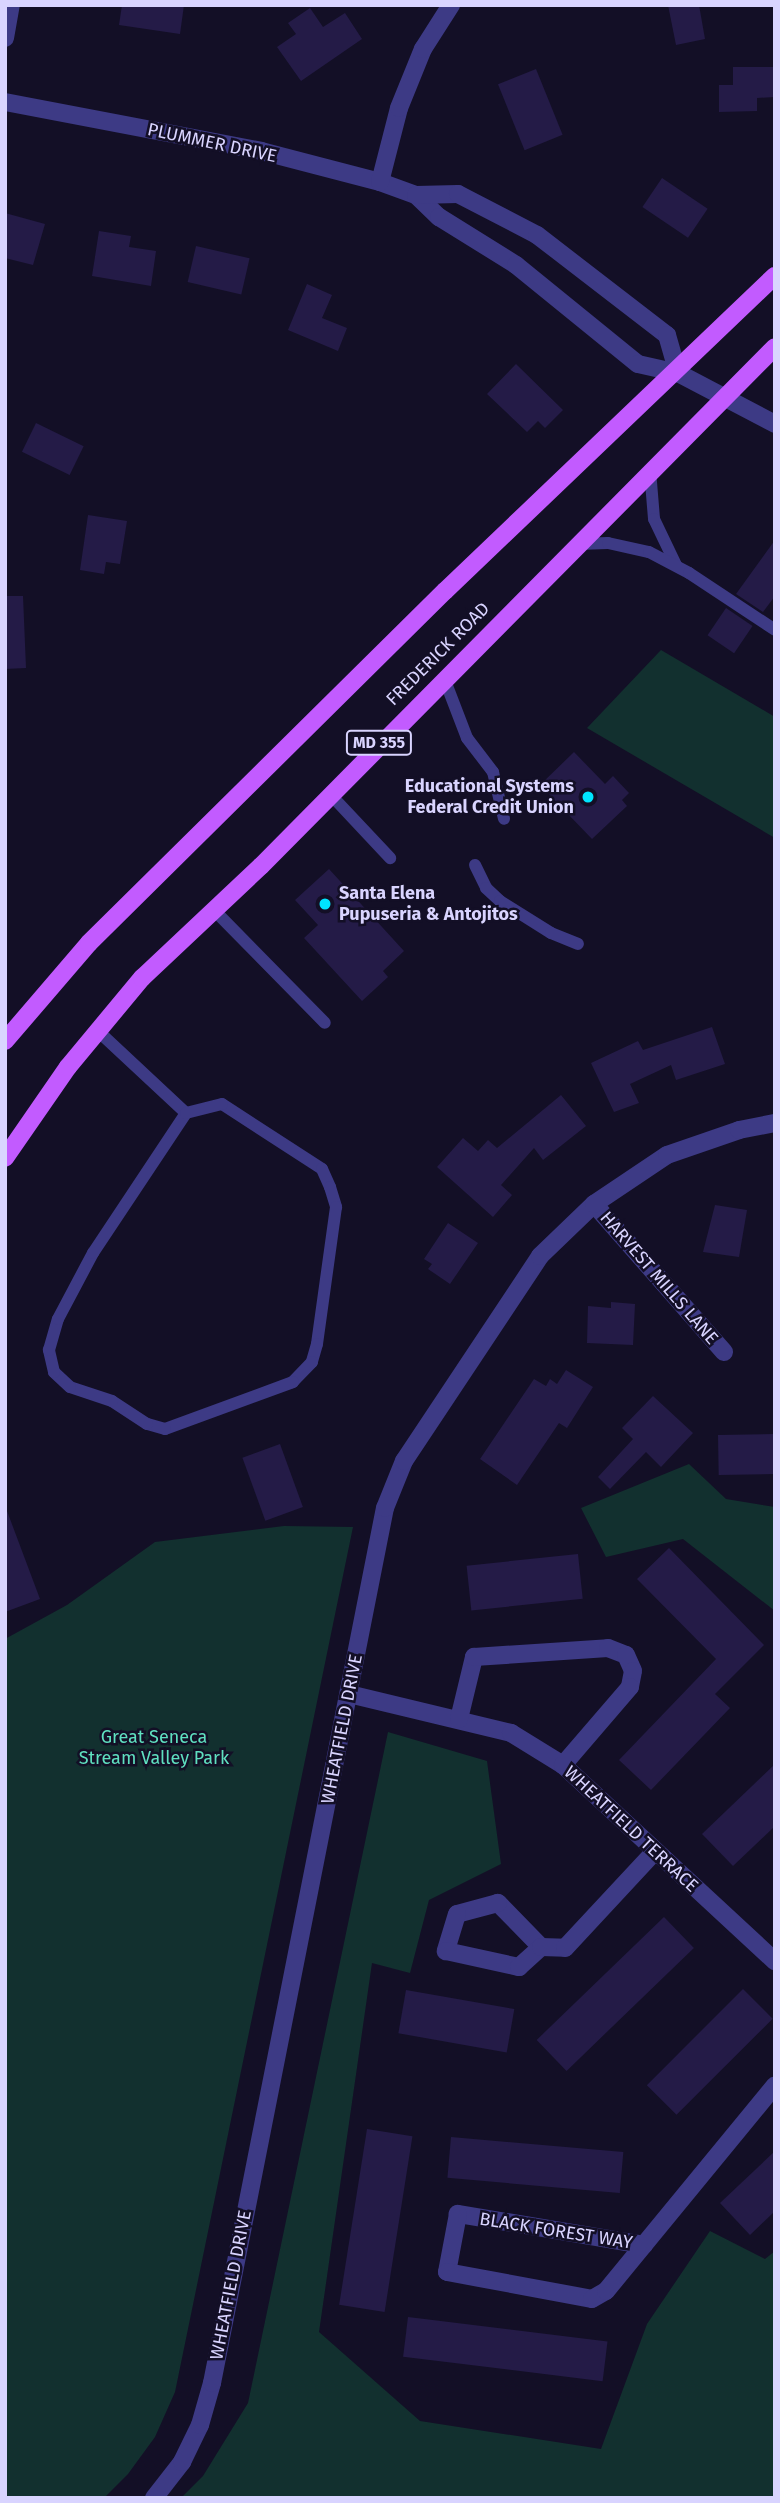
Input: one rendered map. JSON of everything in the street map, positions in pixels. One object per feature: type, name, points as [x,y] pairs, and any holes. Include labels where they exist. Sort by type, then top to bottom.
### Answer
[{"type":"main road","points":[[5,1041],[89,943],[446,591],[678,373],[775,275]]},
{"type":"main road","name":"FREDERICK ROAD","points":[[5,1158],[97,1031],[142,978],[214,910],[775,347]]},
{"type":"street","points":[[5,38],[11,5]]},
{"type":"street","points":[[380,182],[399,108],[423,49],[451,5]]},
{"type":"street","name":"PLUMMER DRIVE","points":[[5,102],[261,151],[380,182],[416,195],[458,194],[537,235],[667,335],[678,373]]},
{"type":"street","name":"PLUMMER DRIVE","points":[[416,195],[439,217],[516,265],[638,364],[678,373],[775,424]]},
{"type":"street","name":"WHEATFIELD DRIVE","points":[[154,2498],[182,2462],[200,2425],[212,2383],[385,1508],[404,1461],[540,1256],[594,1204],[667,1155],[739,1130],[775,1123]]},
{"type":"street","name":"HARVEST MILLS LANE","points":[[594,1204],[724,1352]]},
{"type":"street","points":[[459,1719],[474,1657],[608,1648],[626,1655],[634,1671],[630,1687],[563,1765]]},
{"type":"street","name":"WHEATFIELD TERRACE","points":[[349,1694],[511,1733],[563,1765],[775,1961]]},
{"type":"street","points":[[541,1947],[519,1967],[446,1951],[457,1913],[498,1903],[541,1947],[565,1948],[655,1851]]},
{"type":"street","name":"BLACK FOREST WAY","points":[[644,2245],[458,2214],[447,2272],[592,2299],[606,2291],[644,2245],[775,2085]]},
{"type":"lane","points":[[650,470],[654,519],[677,565]]},
{"type":"lane","points":[[577,544],[608,543],[649,552],[677,565],[775,630]]},
{"type":"lane","points":[[444,678],[467,738],[493,772],[504,819]]},
{"type":"lane","points":[[330,794],[390,858]]},
{"type":"lane","points":[[475,865],[486,888],[500,901],[551,933],[578,944]]},
{"type":"lane","points":[[214,910],[325,1023]]},
{"type":"lane","points":[[97,1031],[186,1113]]},
{"type":"lane","points":[[222,1104],[302,1154],[322,1169],[336,1207],[312,1362],[293,1382],[165,1429],[147,1424],[112,1401],[70,1388],[54,1372],[50,1350],[58,1319],[93,1253],[186,1113],[222,1104]]},
{"type":"green space","points":[[661,650],[775,717],[775,838],[587,728]]},
{"type":"green space","points":[[689,1464],[726,1499],[775,1507],[775,1611],[683,1539],[606,1557],[581,1508]]},
{"type":"green space","name":"Great Seneca Stream Valley Park","points":[[284,1526],[353,1527],[175,2392],[155,2437],[128,2474],[104,2498],[5,2498],[5,1639],[67,1605],[155,1542]]},
{"type":"green space","points":[[388,1732],[487,1761],[501,1864],[429,1900],[410,1973],[372,1963],[319,2332],[420,2421],[601,2449],[647,2324],[710,2231],[765,2259],[775,2251],[775,2498],[181,2498],[203,2476],[248,2403]]},
{"type":"building","points":[[122,5],[184,5],[180,34],[119,25]]},
{"type":"building","points":[[668,5],[699,5],[705,39],[676,45]]},
{"type":"building","points":[[310,8],[323,27],[345,13],[362,39],[301,81],[277,47],[296,34],[288,23]]},
{"type":"building","points":[[733,67],[775,67],[775,97],[757,98],[757,111],[719,112],[719,85],[733,85]]},
{"type":"building","points":[[536,69],[563,135],[525,150],[498,84]]},
{"type":"building","points":[[662,178],[708,209],[688,238],[642,207]]},
{"type":"building","points":[[5,213],[45,224],[33,265],[5,258]]},
{"type":"building","points":[[99,231],[131,236],[129,247],[156,251],[151,286],[92,276]]},
{"type":"building","points":[[196,246],[250,258],[241,294],[188,282]]},
{"type":"building","points":[[307,284],[332,295],[322,318],[347,328],[338,351],[288,330]]},
{"type":"building","points":[[516,364],[563,410],[545,428],[538,421],[527,432],[487,394]]},
{"type":"building","points":[[36,423],[84,446],[70,475],[22,452]]},
{"type":"building","points":[[88,515],[127,521],[120,564],[106,562],[104,574],[80,570]]},
{"type":"building","points":[[775,540],[775,596],[763,612],[736,594]]},
{"type":"building","points":[[5,596],[23,596],[26,668],[5,669]]},
{"type":"building","points":[[726,608],[753,626],[734,653],[708,635]]},
{"type":"building","name":"Educational Systems Federal Credit Union","points":[[574,752],[605,784],[613,776],[629,793],[622,800],[627,806],[592,839],[540,785]]},
{"type":"building","points":[[329,869],[404,951],[383,971],[388,977],[362,1001],[304,938],[318,925],[295,900]]},
{"type":"building","points":[[712,1027],[725,1064],[676,1080],[671,1065],[630,1084],[639,1103],[614,1112],[591,1063],[638,1041],[643,1050]]},
{"type":"building","points":[[561,1095],[586,1126],[543,1160],[534,1148],[501,1185],[512,1195],[493,1217],[437,1167],[463,1138],[478,1151],[488,1140],[497,1148]]},
{"type":"building","points":[[715,1205],[747,1210],[739,1257],[703,1252]]},
{"type":"building","points":[[448,1223],[478,1243],[450,1284],[428,1269],[432,1264],[424,1259]]},
{"type":"building","points":[[611,1302],[635,1304],[633,1345],[587,1343],[588,1306],[611,1308]]},
{"type":"building","points":[[566,1370],[593,1387],[567,1428],[559,1423],[517,1485],[480,1459],[534,1379],[546,1386],[550,1379],[557,1384]]},
{"type":"building","points":[[653,1396],[693,1433],[661,1467],[646,1452],[610,1489],[598,1477],[633,1439],[622,1428]]},
{"type":"building","points":[[774,1434],[775,1474],[719,1475],[718,1435]]},
{"type":"building","points":[[280,1444],[303,1507],[265,1521],[242,1458]]},
{"type":"building","points":[[7,1511],[40,1599],[5,1612],[5,1512]]},
{"type":"building","points":[[669,1548],[764,1645],[715,1694],[730,1708],[651,1790],[619,1760],[716,1659],[637,1579]]},
{"type":"building","points":[[578,1554],[583,1599],[471,1610],[467,1566]]},
{"type":"building","points":[[775,1764],[775,1826],[733,1866],[702,1834]]},
{"type":"building","points":[[664,1917],[694,1948],[567,2071],[537,2040]]},
{"type":"building","points":[[743,1989],[773,2019],[677,2115],[647,2085]]},
{"type":"building","points":[[406,1990],[514,2009],[507,2052],[398,2033]]},
{"type":"building","points":[[367,2129],[412,2136],[385,2312],[339,2305]]},
{"type":"building","points":[[451,2137],[623,2152],[620,2193],[447,2178]]},
{"type":"building","points":[[775,2151],[775,2211],[750,2235],[720,2203]]},
{"type":"building","points":[[408,2317],[608,2341],[603,2381],[403,2357]]},
{"type":"place","name":"Educational Systems Federal Credit Union","points":[[588,797]]},
{"type":"place","name":"Santa Elena Pupuseria & Antojitos","points":[[325,904]]}]
